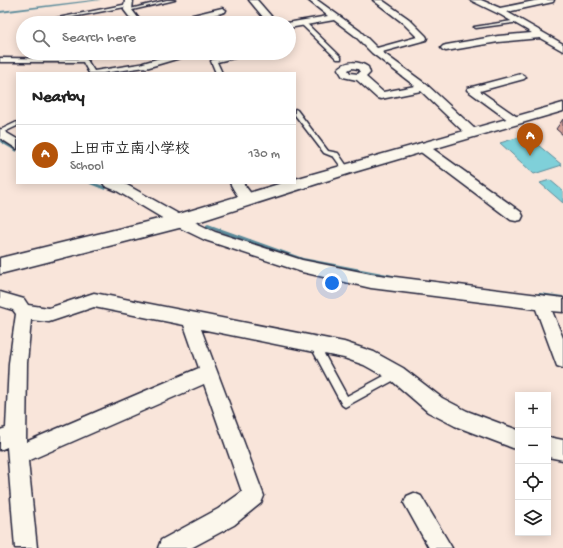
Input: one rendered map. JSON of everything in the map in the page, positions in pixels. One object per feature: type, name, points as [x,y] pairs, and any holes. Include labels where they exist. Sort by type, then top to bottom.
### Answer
[{"type":"street","points":[[253,0],[267,16]]},
{"type":"street","points":[[312,0],[358,33],[376,51],[423,87],[472,133]]},
{"type":"street","points":[[376,51],[423,38],[406,21],[377,0]]},
{"type":"street","points":[[474,0],[499,10],[563,48]]},
{"type":"street","points":[[499,10],[550,0]]},
{"type":"street","points":[[128,5],[134,16]]},
{"type":"street","points":[[200,16],[222,10]]},
{"type":"street","points":[[296,23],[336,17]]},
{"type":"street","points":[[446,48],[498,39],[542,35]]},
{"type":"street","points":[[148,69],[170,60]]},
{"type":"street","points":[[360,77],[381,96],[423,87]]},
{"type":"street","points":[[516,121],[472,90],[521,77]]},
{"type":"street","points":[[296,184],[563,107]]},
{"type":"street","points":[[0,132],[16,144]]},
{"type":"street","points":[[422,147],[516,216]]},
{"type":"street","points":[[112,184],[122,188],[179,221],[210,236],[302,266],[371,281],[563,305]]},
{"type":"street","points":[[237,184],[248,198]]},
{"type":"street","points":[[0,266],[179,221],[295,184]]},
{"type":"street","points":[[0,299],[18,304],[24,312],[8,437],[17,456],[26,548]]},
{"type":"street","points":[[24,312],[49,315],[94,300],[344,350],[368,358],[397,374],[435,405],[462,419],[515,439]]},
{"type":"street","points":[[541,302],[563,360]]},
{"type":"street","points":[[168,548],[226,517],[254,496],[190,320]]},
{"type":"street","points":[[17,456],[209,373]]},
{"type":"street","points":[[551,448],[563,450]]},
{"type":"street","points":[[414,504],[441,548]]},
{"type":"lane","points":[[71,16],[128,5],[172,0]]},
{"type":"lane","points":[[476,28],[518,21]]},
{"type":"lane","points":[[302,22],[339,58]]},
{"type":"lane","points":[[0,60],[85,62],[91,72]]},
{"type":"lane","points":[[219,60],[214,61],[220,72]]},
{"type":"lane","points":[[106,72],[148,69]]},
{"type":"lane","points":[[296,112],[326,152],[336,155],[346,169]]},
{"type":"lane","points":[[0,132],[16,124]]},
{"type":"lane","points":[[313,344],[346,402],[397,374]]},
{"type":"water","points":[[526,135],[562,165],[534,174],[500,143]]},
{"type":"water","points":[[550,180],[563,191],[563,203],[540,183]]},
{"type":"waterway","points":[[0,12],[100,0]]},
{"type":"waterway","points":[[0,140],[16,150]]},
{"type":"waterway","points":[[94,184],[105,188]]},
{"type":"waterway","points":[[208,226],[303,260],[393,277]]},
{"type":"waterway","points":[[540,295],[563,298]]},
{"type":"place","name":"上田市立南小学校","points":[[530,156]]}]
